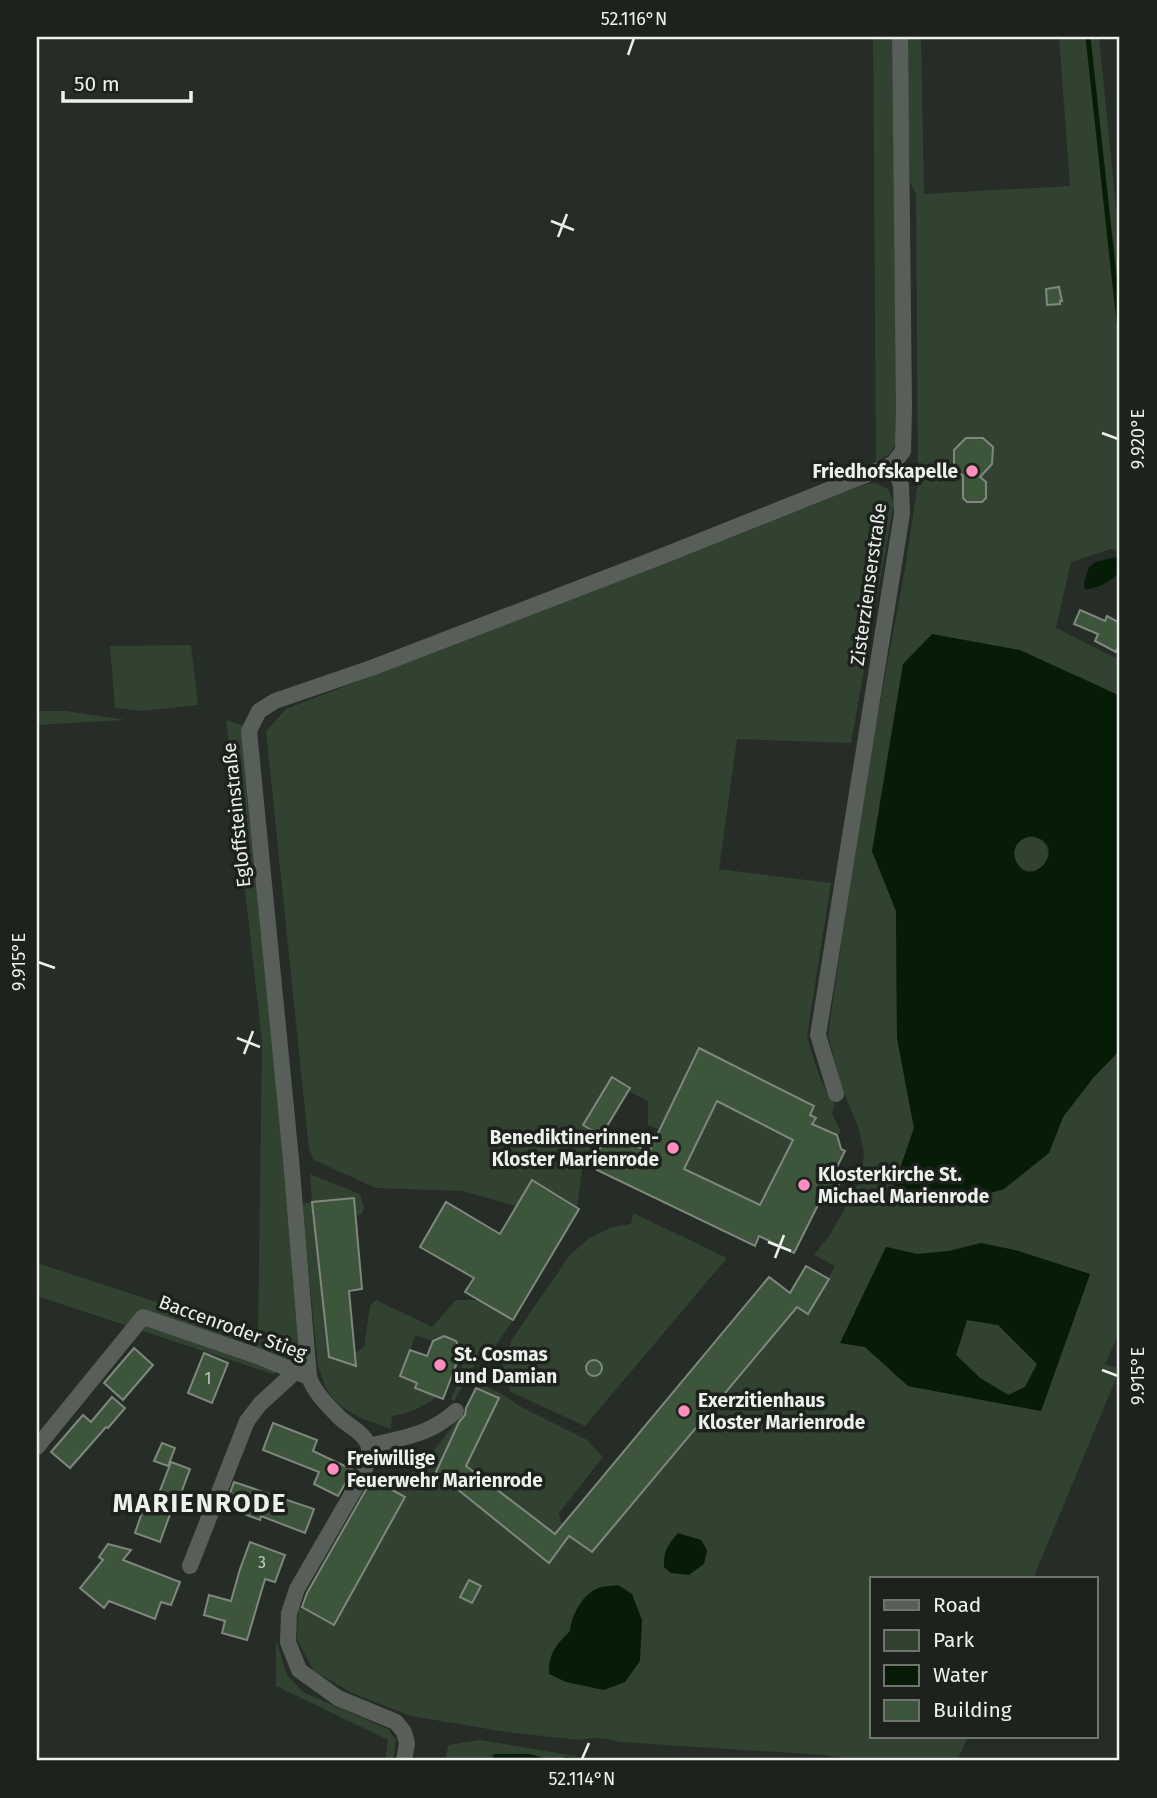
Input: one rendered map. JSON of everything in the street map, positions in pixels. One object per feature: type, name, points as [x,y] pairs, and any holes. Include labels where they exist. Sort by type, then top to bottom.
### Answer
[{"type":"street","points":[[893,464],[903,451],[904,419],[900,37]]},
{"type":"street","name":"Zisterzienserstraße","points":[[836,1094],[818,1035],[902,513],[901,485],[893,464]]},
{"type":"street","name":"Egloffsteinstraße","points":[[302,1374],[291,1159],[249,731],[259,711],[275,701],[386,663],[893,464]]},
{"type":"street","name":"Baccenroder Stieg","points":[[37,1447],[143,1317],[302,1374]]},
{"type":"street","points":[[190,1566],[247,1421],[260,1404],[302,1374],[340,1418],[362,1435],[369,1446],[368,1462],[359,1480],[297,1589],[289,1613],[288,1642],[299,1670],[338,1698],[396,1722],[404,1732],[407,1743],[404,1761]]},
{"type":"street","points":[[369,1446],[414,1437],[435,1427],[456,1411]]},
{"type":"green space","points":[[873,37],[892,37],[897,440],[891,453],[876,462]]},
{"type":"green space","points":[[907,37],[921,37],[924,194],[1070,186],[1059,37],[1099,37],[1120,247],[1120,551],[1111,549],[1071,562],[1056,628],[1120,660],[1120,696],[1076,675],[872,851],[896,911],[897,1038],[914,1128],[1049,1153],[1063,1117],[1093,1078],[1120,1050],[1120,1331],[1105,1364],[1120,1369],[1034,1577],[870,1577],[870,1738],[968,1738],[957,1761],[866,1761],[823,1755],[594,1738],[579,1740],[506,1732],[411,1716],[354,1694],[314,1671],[297,1640],[298,1604],[334,1625],[405,1498],[390,1489],[424,1463],[466,1409],[436,1472],[549,1563],[565,1541],[466,1466],[499,1398],[476,1388],[485,1386],[587,1440],[603,1457],[559,1513],[566,1532],[592,1552],[797,1307],[809,1314],[835,1266],[814,1255],[829,1236],[850,1200],[861,1177],[864,1154],[859,1129],[842,1088],[828,1035],[863,794],[905,569],[918,482],[916,194],[910,182]],"holes":[[[981,1243],[1090,1274],[1041,1411],[908,1386],[865,1347],[841,1343],[887,1247],[917,1254],[949,1251]]]},
{"type":"green space","points":[[875,483],[888,489],[894,503],[851,743],[737,739],[719,869],[831,883],[807,1036],[828,1097],[835,1105],[832,1113],[841,1132],[837,1135],[826,1130],[808,1132],[816,1118],[810,1115],[813,1106],[699,1048],[660,1130],[648,1125],[648,1101],[628,1091],[630,1088],[612,1077],[583,1125],[598,1135],[583,1163],[577,1207],[532,1180],[516,1206],[462,1191],[376,1188],[314,1160],[309,1150],[266,731],[286,709],[863,485]]},
{"type":"green space","points":[[191,645],[198,705],[142,711],[115,708],[110,646]]},
{"type":"green space","points":[[37,711],[66,711],[126,720],[37,725]]},
{"type":"green space","points":[[226,720],[242,725],[302,1349],[296,1359],[273,1374],[37,1296],[37,1263],[258,1335],[262,1041]]},
{"type":"green space","points":[[1031,837],[1043,842],[1048,854],[1043,866],[1031,871],[1019,866],[1014,854],[1019,842]]},
{"type":"green space","points":[[716,1101],[793,1140],[760,1205],[684,1169]]},
{"type":"green space","points":[[310,1174],[360,1194],[364,1207],[362,1214],[356,1216],[312,1203],[329,1357],[356,1366],[355,1353],[364,1347],[370,1306],[376,1300],[432,1327],[456,1300],[480,1300],[513,1320],[492,1351],[478,1359],[454,1401],[451,1399],[462,1364],[456,1341],[444,1336],[433,1341],[416,1335],[400,1376],[417,1383],[415,1388],[437,1397],[416,1409],[392,1416],[391,1429],[346,1410],[326,1388],[318,1367],[302,1204],[312,1202]]},
{"type":"green space","points":[[633,1213],[727,1258],[585,1426],[511,1392],[505,1381],[503,1364],[512,1339],[570,1255],[588,1239],[612,1227],[631,1224]]},
{"type":"green space","points":[[967,1320],[998,1325],[1038,1364],[1025,1387],[1009,1395],[980,1378],[956,1355]]},
{"type":"green space","points":[[276,1640],[287,1675],[303,1692],[388,1729],[396,1740],[393,1761],[385,1761],[388,1740],[276,1686]]},
{"type":"green space","points":[[480,1740],[575,1756],[573,1761],[555,1761],[529,1754],[494,1754],[491,1761],[446,1761],[448,1745]]},
{"type":"water","points":[[1116,557],[1120,560],[1120,569],[1116,575],[1103,584],[1085,589],[1089,567],[1096,562]]},
{"type":"water","points":[[932,634],[1020,650],[1120,696],[1120,1050],[1093,1078],[1063,1117],[1049,1153],[1004,1189],[960,1202],[893,1188],[914,1128],[897,1038],[896,911],[872,851],[903,664]],"holes":[[[1031,836],[1043,840],[1048,848],[1044,864],[1030,872],[1022,870],[1014,856],[1017,845]]]},
{"type":"water","points":[[981,1243],[1015,1250],[1090,1274],[1041,1411],[908,1386],[865,1347],[840,1343],[886,1247],[917,1254],[949,1251]],"holes":[[[967,1320],[998,1325],[1037,1364],[1025,1387],[1008,1395],[980,1378],[956,1355]]]},
{"type":"water","points":[[678,1533],[701,1540],[707,1550],[704,1564],[689,1575],[671,1573],[664,1567],[667,1548]]},
{"type":"water","points":[[618,1585],[632,1594],[642,1620],[640,1661],[625,1682],[604,1690],[566,1682],[549,1674],[554,1650],[570,1631],[575,1613],[582,1602],[596,1589]]},
{"type":"water","points":[[494,1754],[529,1754],[555,1761],[491,1761]]},
{"type":"building","points":[[1059,287],[1062,301],[1060,304],[1047,305],[1046,289]]},
{"type":"building","name":"Friedhofskapelle","points":[[966,438],[983,438],[993,447],[992,464],[980,477],[986,482],[986,498],[982,502],[967,502],[963,498],[963,476],[954,467],[954,450]]},
{"type":"building","points":[[1080,610],[1105,621],[1107,616],[1120,623],[1120,643],[1116,652],[1095,641],[1098,634],[1074,624]]},
{"type":"building","name":"Benediktinerinnen- Kloster Marienrode","points":[[699,1048],[814,1106],[810,1115],[816,1118],[812,1124],[837,1135],[841,1149],[845,1151],[834,1173],[843,1177],[832,1198],[824,1193],[794,1253],[759,1236],[755,1246],[597,1170],[602,1159],[596,1156],[608,1132],[649,1152]],"holes":[[[717,1101],[793,1140],[760,1205],[684,1169]]]},
{"type":"building","points":[[612,1077],[630,1088],[601,1136],[583,1125]]},
{"type":"building","points":[[532,1180],[579,1209],[513,1320],[465,1292],[474,1278],[420,1247],[446,1202],[500,1234]]},
{"type":"building","points":[[354,1198],[362,1289],[349,1291],[356,1366],[329,1357],[312,1202]]},
{"type":"building","name":"Exerzitienhaus Kloster Marienrode","points":[[806,1266],[829,1279],[808,1314],[797,1307],[592,1552],[569,1536],[549,1563],[436,1472],[476,1388],[499,1398],[466,1466],[555,1534],[769,1277],[790,1293]]},
{"type":"building","name":"St. Cosmas und Damian","points":[[444,1336],[456,1341],[461,1352],[443,1399],[415,1388],[417,1383],[400,1376],[410,1350],[427,1356],[433,1341]]},
{"type":"building","points":[[134,1348],[153,1365],[123,1400],[104,1383]]},
{"type":"building","points":[[204,1353],[228,1363],[212,1403],[188,1393]]},
{"type":"building","points":[[594,1360],[600,1362],[600,1374],[594,1376],[588,1374],[586,1368],[588,1362]]},
{"type":"building","points":[[112,1397],[125,1408],[70,1468],[51,1452],[83,1415],[91,1422]]},
{"type":"building","points":[[273,1423],[317,1440],[313,1451],[353,1470],[338,1496],[314,1484],[319,1472],[263,1450]]},
{"type":"building","points":[[162,1443],[175,1448],[168,1466],[154,1461]]},
{"type":"building","points":[[171,1462],[190,1469],[180,1496],[177,1495],[160,1542],[135,1533],[147,1498],[156,1501]]},
{"type":"building","points":[[372,1479],[405,1497],[334,1625],[302,1607],[307,1593]]},
{"type":"building","points":[[234,1482],[314,1509],[305,1533],[261,1516],[260,1520],[225,1507]]},
{"type":"building","points":[[250,1542],[285,1555],[275,1582],[265,1579],[247,1640],[222,1633],[225,1621],[204,1615],[209,1595],[231,1601]]},
{"type":"building","points":[[108,1544],[131,1550],[123,1560],[180,1582],[171,1605],[161,1602],[155,1619],[109,1601],[104,1608],[80,1588],[103,1560],[99,1557]]},
{"type":"building","points":[[469,1580],[481,1586],[472,1603],[460,1597]]},
{"type":"waterway","points":[[1088,37],[1120,331]]},
{"type":"waterway","points":[[564,1761],[590,1761]]},
{"type":"place","name":"Friedhofskapelle","points":[[972,471]]},
{"type":"place","name":"Benediktinerinnen- Kloster Marienrode","points":[[673,1148]]},
{"type":"place","name":"Klosterkirche St. Michael Marienrode","points":[[804,1185]]},
{"type":"place","name":"St. Cosmas und Damian","points":[[440,1365]]},
{"type":"place","name":"Exerzitienhaus Kloster Marienrode","points":[[684,1411]]},
{"type":"place","name":"Freiwillige Feuerwehr Marienrode","points":[[333,1469]]},
{"type":"district","name":"MARIENRODE","points":[[200,1503]]}]
